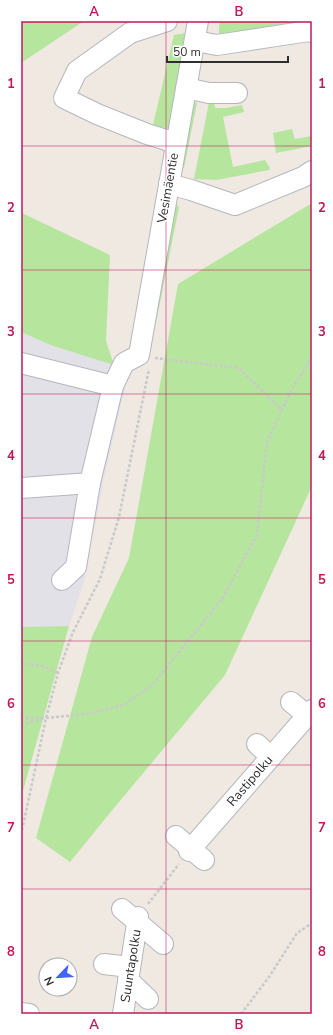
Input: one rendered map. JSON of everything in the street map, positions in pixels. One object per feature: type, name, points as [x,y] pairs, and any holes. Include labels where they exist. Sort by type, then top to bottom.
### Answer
[{"type":"street","points":[[167,21],[130,33],[77,71],[64,98],[97,114],[167,141],[176,143]]},
{"type":"street","name":"Vesimäentie","points":[[145,356],[169,184],[198,21]]},
{"type":"street","points":[[195,41],[217,45],[309,31],[312,32]]},
{"type":"street","points":[[186,88],[209,93],[237,93]]},
{"type":"street","points":[[169,184],[235,205],[303,177],[312,171]]},
{"type":"street","points":[[62,580],[76,567],[90,483],[114,386],[124,363],[145,356]]},
{"type":"street","points":[[21,363],[114,386]]},
{"type":"street","points":[[21,488],[90,483]]},
{"type":"street","points":[[291,702],[310,713]]},
{"type":"street","name":"Rastipolku","points":[[190,849],[224,798],[273,759],[310,713]]},
{"type":"street","points":[[133,916],[163,944]]},
{"type":"street","name":"Suuntapolku","points":[[123,1014],[129,973],[133,916]]},
{"type":"street","points":[[104,964],[129,973],[148,999]]},
{"type":"street","points":[[21,1013],[29,1014]]},
{"type":"path","points":[[21,835],[46,718],[58,673],[73,632],[100,579],[119,516],[145,356],[239,368],[282,410]]},
{"type":"path","points":[[21,718],[46,718],[87,714],[124,705],[153,684],[222,599],[257,535],[267,442],[292,389],[312,357]]},
{"type":"path","points":[[21,663],[42,666],[58,673]]},
{"type":"path","points":[[21,725],[46,718]]},
{"type":"path","points":[[133,916],[190,849]]},
{"type":"path","points":[[241,1014],[269,978],[297,933],[312,923]]},
{"type":"shaded area","points":[[21,332],[53,346],[114,365],[131,361],[103,483],[84,582],[69,626],[21,627]]},
{"type":"green space","points":[[21,21],[84,21],[21,63]]},
{"type":"green space","points":[[220,21],[302,21],[219,39]]},
{"type":"green space","points":[[185,33],[170,129],[153,125],[174,35]]},
{"type":"green space","points":[[214,101],[215,108],[226,108],[242,105],[244,112],[223,117],[233,167],[265,160],[270,168],[269,170],[216,180],[194,179],[209,102]]},
{"type":"green space","points":[[194,102],[197,103],[184,168],[181,167]]},
{"type":"green space","points":[[292,129],[295,139],[312,136],[312,146],[276,153],[273,133]]},
{"type":"green space","points":[[312,203],[312,486],[225,675],[70,862],[36,838],[92,637],[129,558],[178,284]]},
{"type":"green space","points":[[175,204],[179,207],[150,353],[147,352]]},
{"type":"green space","points":[[21,211],[24,214],[110,255],[106,341],[114,365],[53,346],[21,332]]},
{"type":"green space","points":[[69,626],[21,798],[21,627]]}]
